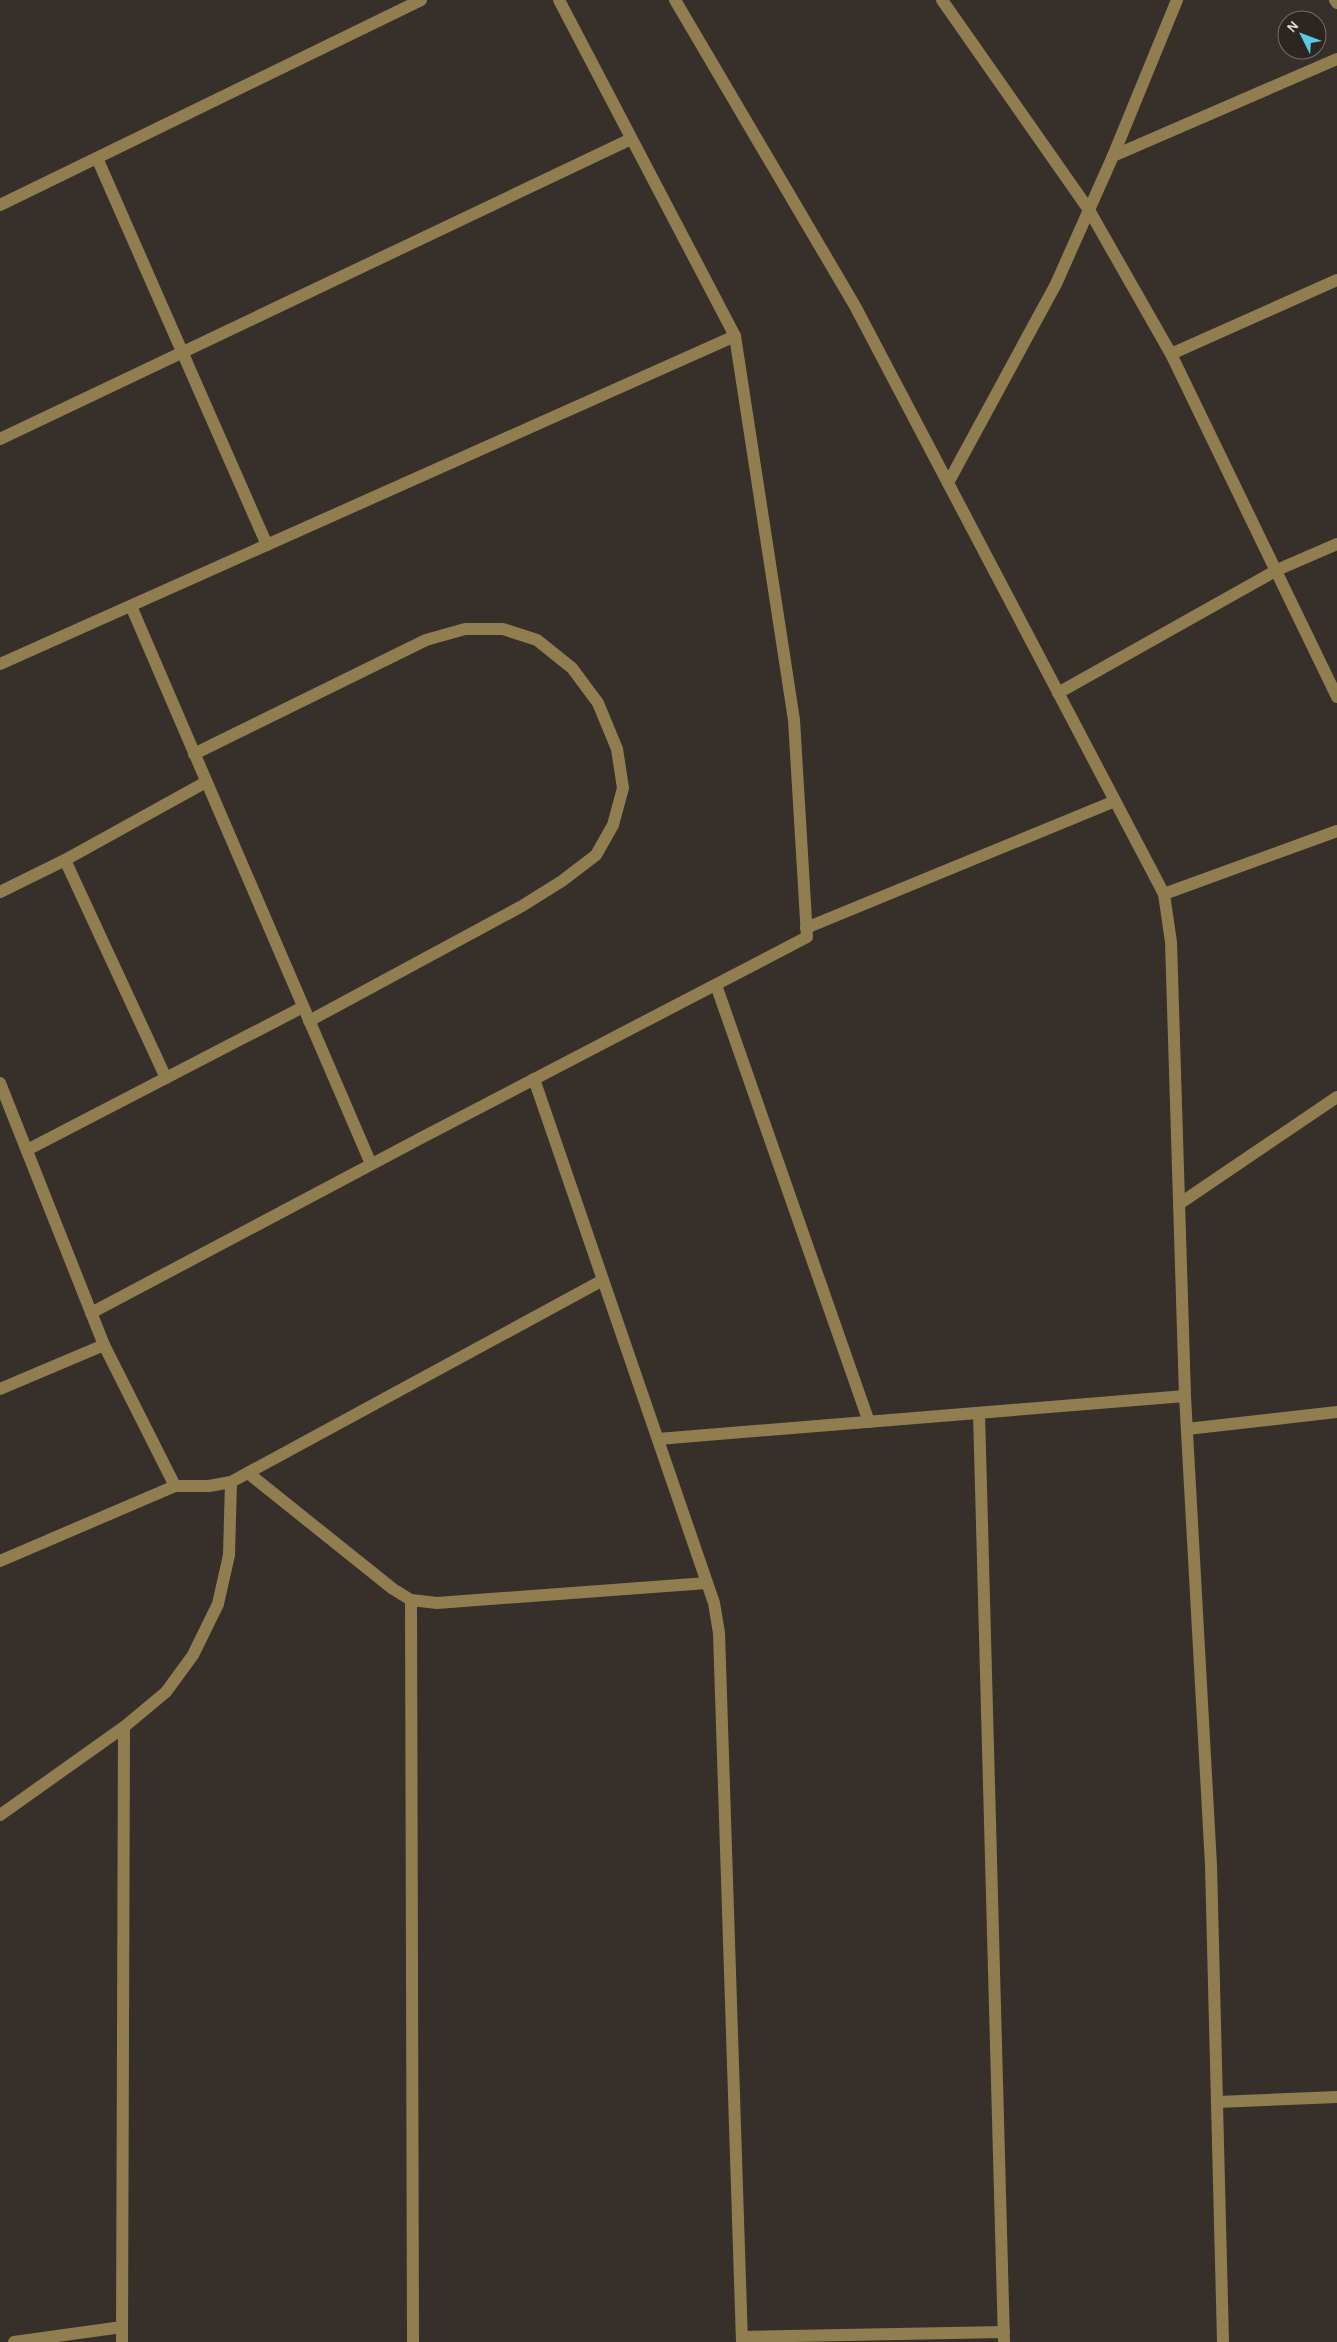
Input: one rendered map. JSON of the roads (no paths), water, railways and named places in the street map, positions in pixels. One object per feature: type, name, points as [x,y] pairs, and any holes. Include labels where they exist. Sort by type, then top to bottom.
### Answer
[{"type":"street","points":[[0,205],[421,0]]},
{"type":"street","points":[[91,1313],[371,1164],[807,937],[794,720],[735,336],[559,0]]},
{"type":"street","points":[[675,0],[855,306],[1164,894],[1171,942],[1185,1396],[1211,1865],[1224,2342]]},
{"type":"street","points":[[942,0],[1089,210],[1171,354],[1337,697]]},
{"type":"street","points":[[948,484],[1056,284],[1113,156],[1177,0]]},
{"type":"street","points":[[1113,156],[1337,59]]},
{"type":"street","points":[[0,439],[183,354],[631,139]]},
{"type":"street","points":[[97,158],[267,545]]},
{"type":"street","points":[[1171,354],[1337,280]]},
{"type":"street","points":[[0,664],[735,336]]},
{"type":"street","points":[[1058,693],[1277,570],[1337,544]]},
{"type":"street","points":[[131,606],[371,1164]]},
{"type":"street","points":[[194,754],[426,640],[465,629],[503,629],[537,640],[572,668],[598,703],[617,749],[624,788],[613,825],[596,855],[562,881],[522,906],[309,1021]]},
{"type":"street","points":[[0,892],[65,860],[206,782]]},
{"type":"street","points":[[806,928],[1115,801]]},
{"type":"street","points":[[1164,894],[1337,831]]},
{"type":"street","points":[[65,860],[166,1078]]},
{"type":"street","points":[[716,985],[869,1422]]},
{"type":"street","points":[[27,1150],[303,1007]]},
{"type":"street","points":[[534,1079],[708,1584],[714,1603],[719,1633],[742,2340],[1004,2337],[979,1413]]},
{"type":"street","points":[[0,1083],[104,1345],[175,1486]]},
{"type":"street","points":[[1179,1204],[1337,1097]]},
{"type":"street","points":[[0,1561],[175,1486],[209,1486],[231,1482],[603,1280]]},
{"type":"street","points":[[0,1388],[104,1345]]},
{"type":"street","points":[[658,1439],[1185,1396]]},
{"type":"street","points":[[1187,1429],[1337,1412]]},
{"type":"street","points":[[248,1473],[393,1589],[411,1600],[437,1602],[708,1584]]},
{"type":"street","points":[[0,1815],[124,1727],[166,1692],[193,1655],[218,1604],[229,1555],[231,1482]]},
{"type":"street","points":[[411,1600],[413,2342]]},
{"type":"street","points":[[122,2342],[124,1727]]},
{"type":"street","points":[[1217,2102],[1337,2097]]},
{"type":"street","points":[[14,2342],[122,2327]]}]
